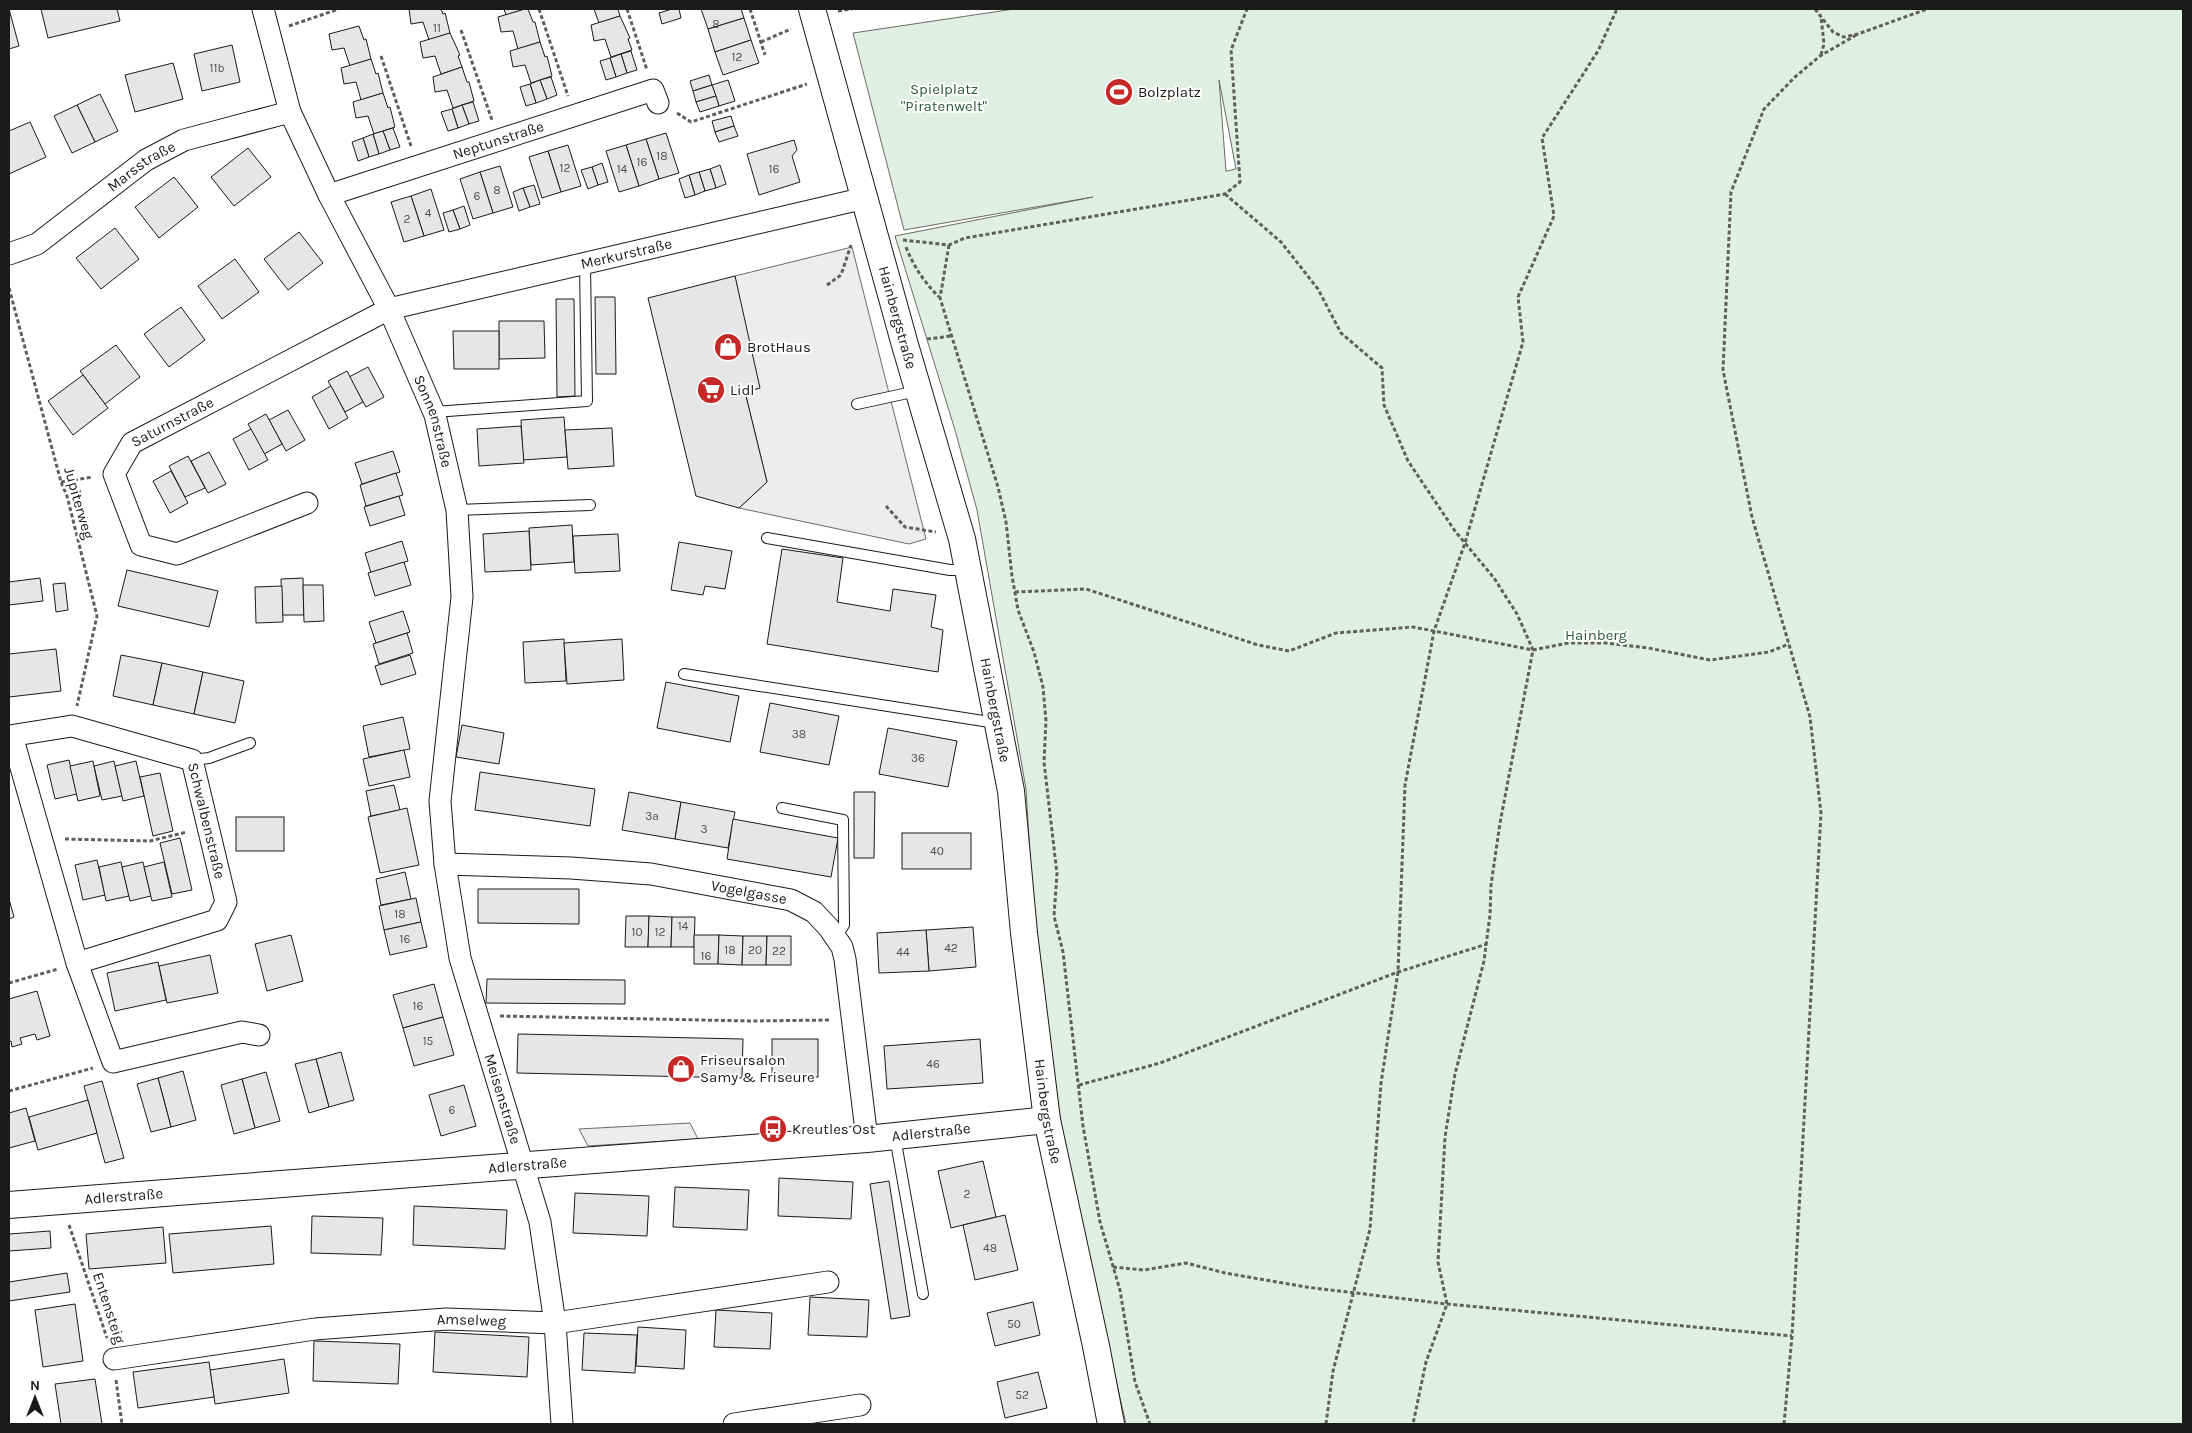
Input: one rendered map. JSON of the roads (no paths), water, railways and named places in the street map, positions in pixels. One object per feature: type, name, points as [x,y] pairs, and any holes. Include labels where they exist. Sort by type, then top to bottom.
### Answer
[{"type":"street","name":"Sonnenstraße","points":[[264,9],[290,112],[329,195],[389,309],[434,412],[457,510],[462,597],[440,801],[445,864]]},
{"type":"street","name":"Hainbergstraße","points":[[812,9],[962,539],[1011,790],[1024,934],[1047,1120],[1111,1424]]},
{"type":"street","name":"Neptunstraße","points":[[329,195],[574,115],[656,96]]},
{"type":"street","name":"Marsstraße","points":[[9,254],[37,244],[146,160],[184,140],[290,112]]},
{"type":"street","name":"Merkurstraße","points":[[389,309],[865,198]]},
{"type":"street","name":"Saturnstraße","points":[[306,503],[177,554],[141,545],[114,474],[132,443],[389,309]]},
{"type":"street","name":"Schwalbenstraße","points":[[78,963],[217,920],[226,902],[192,760],[72,726],[11,736],[78,963],[113,1062],[242,1032],[259,1036]]},
{"type":"street","name":"Vogelgasse","points":[[445,864],[571,868],[651,874],[791,900],[814,912],[836,937],[845,959],[866,1139]]},
{"type":"street","name":"Meisenstraße","points":[[445,864],[460,958],[540,1222],[555,1323],[562,1424]]},
{"type":"street","name":"Adlerstraße","points":[[9,1205],[866,1139],[1047,1120]]},
{"type":"street","name":"Amselweg","points":[[114,1359],[315,1329],[446,1319],[555,1323],[828,1282]]},
{"type":"street","points":[[734,1424],[860,1405]]},
{"type":"lane","points":[[434,412],[586,401],[585,264]]},
{"type":"lane","points":[[857,404],[919,390]]},
{"type":"lane","points":[[457,510],[590,505]]},
{"type":"lane","points":[[767,538],[950,570],[968,570]]},
{"type":"lane","points":[[684,674],[999,724]]},
{"type":"lane","points":[[192,760],[209,758],[250,743]]},
{"type":"lane","points":[[782,808],[843,820],[844,925],[836,937]]},
{"type":"lane","points":[[895,1136],[923,1294]]},
{"type":"place","name":"Bolzplatz","points":[[1119,92]]},
{"type":"place","name":"BrotHaus","points":[[728,347]]},
{"type":"place","name":"Lidl","points":[[711,390]]},
{"type":"place","name":"Friseursalon Samy & Friseure","points":[[681,1069]]},
{"type":"place","name":"Kreutles Ost","points":[[773,1129]]},
{"type":"park label","name":"Spielplatz \"Piratenwelt\"","points":[[944,98]]},
{"type":"park label","name":"Hainberg","points":[[1596,635]]}]
